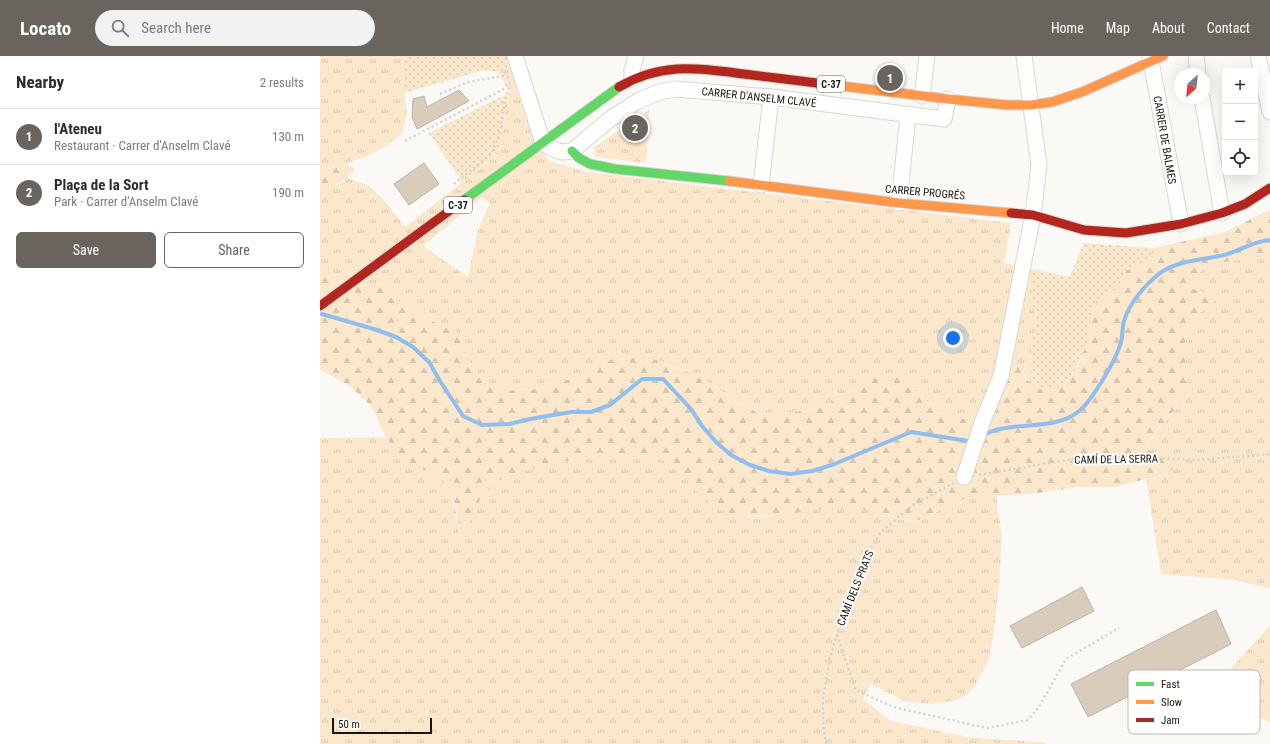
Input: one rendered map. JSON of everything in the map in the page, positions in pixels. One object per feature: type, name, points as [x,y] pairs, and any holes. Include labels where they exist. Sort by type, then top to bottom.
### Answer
[{"type":"main road","name":"CARRER D'ANSELM CLAVÉ","points":[[320,306],[617,88],[632,79],[653,72],[677,68],[728,72],[948,99],[1007,105],[1031,105],[1052,102],[1082,92],[1155,58]]},
{"type":"main road","name":"CARRER PROGRÉS","points":[[572,151],[578,158],[590,164],[615,169],[761,185],[899,203],[1033,215],[1084,230],[1126,233],[1181,224],[1222,213],[1245,204],[1270,188]]},
{"type":"street","points":[[515,56],[543,142],[553,149],[562,152],[572,151],[576,139],[568,124]]},
{"type":"street","points":[[632,79],[632,70],[636,56]]},
{"type":"street","points":[[922,96],[927,56]]},
{"type":"street","points":[[964,477],[972,449],[1001,376],[1033,215],[1039,165],[1024,56]]},
{"type":"street","points":[[1196,56],[1197,68]]},
{"type":"street","points":[[1258,56],[1270,112]]},
{"type":"street","name":"CARRER DE BALMES","points":[[1155,58],[1181,224]]},
{"type":"street","name":"CARRER D'ANSELM CLAVÉ","points":[[572,151],[610,119],[638,101],[659,92],[676,89],[771,97],[944,119],[948,99]]},
{"type":"street","points":[[761,185],[771,97]]},
{"type":"street","points":[[1203,104],[1222,213]]},
{"type":"street","points":[[899,203],[908,115]]},
{"type":"path","points":[[440,94],[468,82],[503,76],[511,80]]},
{"type":"path","points":[[404,141],[502,90],[511,80]]},
{"type":"path","points":[[454,184],[491,154],[498,140],[506,96],[511,80]]},
{"type":"path","name":"CAMÍ DE LA SERRA","points":[[964,477],[1079,458],[1139,457],[1197,460],[1270,454]]},
{"type":"path","name":"CAMÍ DELS PRATS","points":[[826,744],[823,721],[823,697],[830,658],[844,610],[867,555],[880,533],[913,504],[964,477]]},
{"type":"path","points":[[837,635],[856,690],[893,707],[987,728],[1028,720],[1039,707],[1066,659],[1119,628]]},
{"type":"green space","points":[[320,56],[405,56],[403,85],[407,113],[402,134],[387,146],[365,157],[320,172]]},
{"type":"green space","points":[[405,56],[509,56],[514,68],[498,72],[484,70],[404,93],[403,85]]},
{"type":"green space","points":[[509,56],[523,56],[545,120],[530,129],[549,161],[587,172],[1011,223],[1004,263],[1031,269],[1031,295],[1036,316],[1032,346],[1030,383],[1014,360],[994,376],[981,415],[955,420],[935,408],[900,378],[857,388],[829,404],[818,408],[782,414],[760,413],[738,402],[708,382],[678,368],[656,360],[611,360],[581,377],[547,384],[536,389],[501,391],[482,381],[474,372],[463,349],[451,331],[391,298],[387,289],[320,276],[320,188],[339,184],[348,178],[369,186],[383,199],[405,227],[498,154],[510,92],[498,72],[513,68]],"holes":[[[482,197],[490,203],[478,230],[468,277],[423,246]]]},
{"type":"green space","points":[[510,92],[498,154],[462,182],[429,133]]},
{"type":"green space","points":[[649,110],[646,163],[595,157],[594,147]]},
{"type":"green space","points":[[346,164],[355,169],[348,177],[340,183],[320,188],[320,172]]},
{"type":"green space","points":[[1270,210],[1270,252],[1219,263],[1205,269],[1199,273],[1191,288],[1202,292],[1217,294],[1218,299],[1198,313],[1187,331],[1185,368],[1187,383],[1185,392],[1176,408],[1154,434],[1145,449],[1155,453],[1167,452],[1177,455],[1178,466],[1157,478],[1146,479],[1113,487],[1077,487],[1031,494],[963,499],[953,502],[925,518],[915,521],[904,520],[884,513],[862,509],[822,509],[780,515],[737,516],[715,508],[694,489],[678,470],[670,464],[649,456],[627,455],[594,457],[559,462],[508,476],[498,481],[482,496],[461,538],[455,505],[449,489],[443,481],[434,474],[406,460],[388,440],[377,418],[366,401],[348,386],[320,370],[320,276],[381,286],[387,289],[391,298],[451,331],[456,330],[474,372],[482,381],[501,391],[536,389],[547,384],[581,377],[611,360],[645,357],[689,373],[708,382],[738,402],[760,414],[782,414],[818,408],[829,404],[879,376],[890,374],[900,378],[935,408],[955,420],[981,415],[1009,357],[1017,364],[1026,379],[1040,389],[1062,384],[1069,379],[1076,370],[1084,349],[1094,305],[1097,300],[1116,289],[1120,278],[1127,270],[1150,256],[1153,248],[1222,233]]},
{"type":"green space","points":[[1083,243],[1153,248],[1150,256],[1127,270],[1120,278],[1116,289],[1097,300],[1092,310],[1087,344],[1071,376],[1062,384],[1052,389],[1040,389],[1030,383],[1032,346],[1036,316],[1031,295],[1031,269],[1070,277]]},
{"type":"green space","points":[[1270,252],[1270,589],[1235,580],[1161,574],[1146,479],[1157,478],[1168,473],[1167,452],[1155,453],[1145,449],[1154,434],[1171,415],[1181,400],[1185,388],[1186,334],[1194,319],[1211,305],[1202,292],[1191,288],[1198,273],[1204,269],[1219,263]]},
{"type":"green space","points":[[385,437],[404,457],[437,476],[446,484],[453,497],[461,538],[484,493],[502,479],[520,472],[566,461],[613,456],[649,456],[667,462],[712,498],[739,516],[759,517],[820,509],[846,508],[872,510],[899,519],[915,521],[930,516],[948,504],[963,498],[975,496],[997,496],[1002,536],[999,587],[989,659],[976,683],[968,694],[957,700],[934,704],[904,701],[871,684],[863,699],[891,721],[973,738],[1042,742],[1047,744],[320,744],[320,438]]},
{"type":"green space","points":[[1270,625],[1270,722],[1260,718],[1260,670],[1230,670]]},
{"type":"building","points":[[459,90],[469,101],[417,129],[412,117],[413,99],[424,96],[427,107]]},
{"type":"building","points":[[424,163],[439,184],[409,205],[394,184]]},
{"type":"building","points":[[1082,587],[1094,611],[1022,648],[1010,626]]},
{"type":"building","points":[[1216,610],[1231,644],[1180,670],[1128,670],[1128,697],[1088,717],[1071,684]]},
{"type":"waterway","points":[[983,435],[1000,429],[1051,423],[1071,417],[1084,406],[1097,389],[1115,358],[1121,342],[1126,314],[1130,307],[1144,288],[1160,273],[1175,265],[1224,255],[1258,242],[1270,240]]},
{"type":"waterway","points":[[322,314],[377,330],[396,337],[413,347],[429,362],[463,416],[482,425],[509,424],[571,412],[591,412],[610,405],[642,379],[663,379],[691,409],[702,426],[716,442],[731,455],[750,465],[769,471],[790,474],[812,471],[832,465],[911,432],[968,441],[973,439]]},
{"type":"traffic: fast","points":[[464,200],[619,87]]},
{"type":"traffic: fast","points":[[572,151],[579,158],[590,164],[615,169],[729,181]]},
{"type":"traffic: slow","points":[[817,83],[948,99],[1007,105],[1031,105],[1052,102],[1082,92],[1163,56]]},
{"type":"traffic: slow","points":[[729,181],[899,203],[1011,213]]},
{"type":"traffic: jam","points":[[619,87],[650,74],[665,70],[680,69],[711,70],[817,83]]},
{"type":"traffic: jam","points":[[1011,213],[1033,215],[1084,230],[1126,233],[1181,224],[1222,213],[1245,204],[1270,188]]},
{"type":"traffic: jam","points":[[320,306],[464,200]]},
{"type":"place","name":"l'Ateneu","points":[[890,78]]},
{"type":"place","name":"Plaça de la Sort","points":[[635,128]]}]
